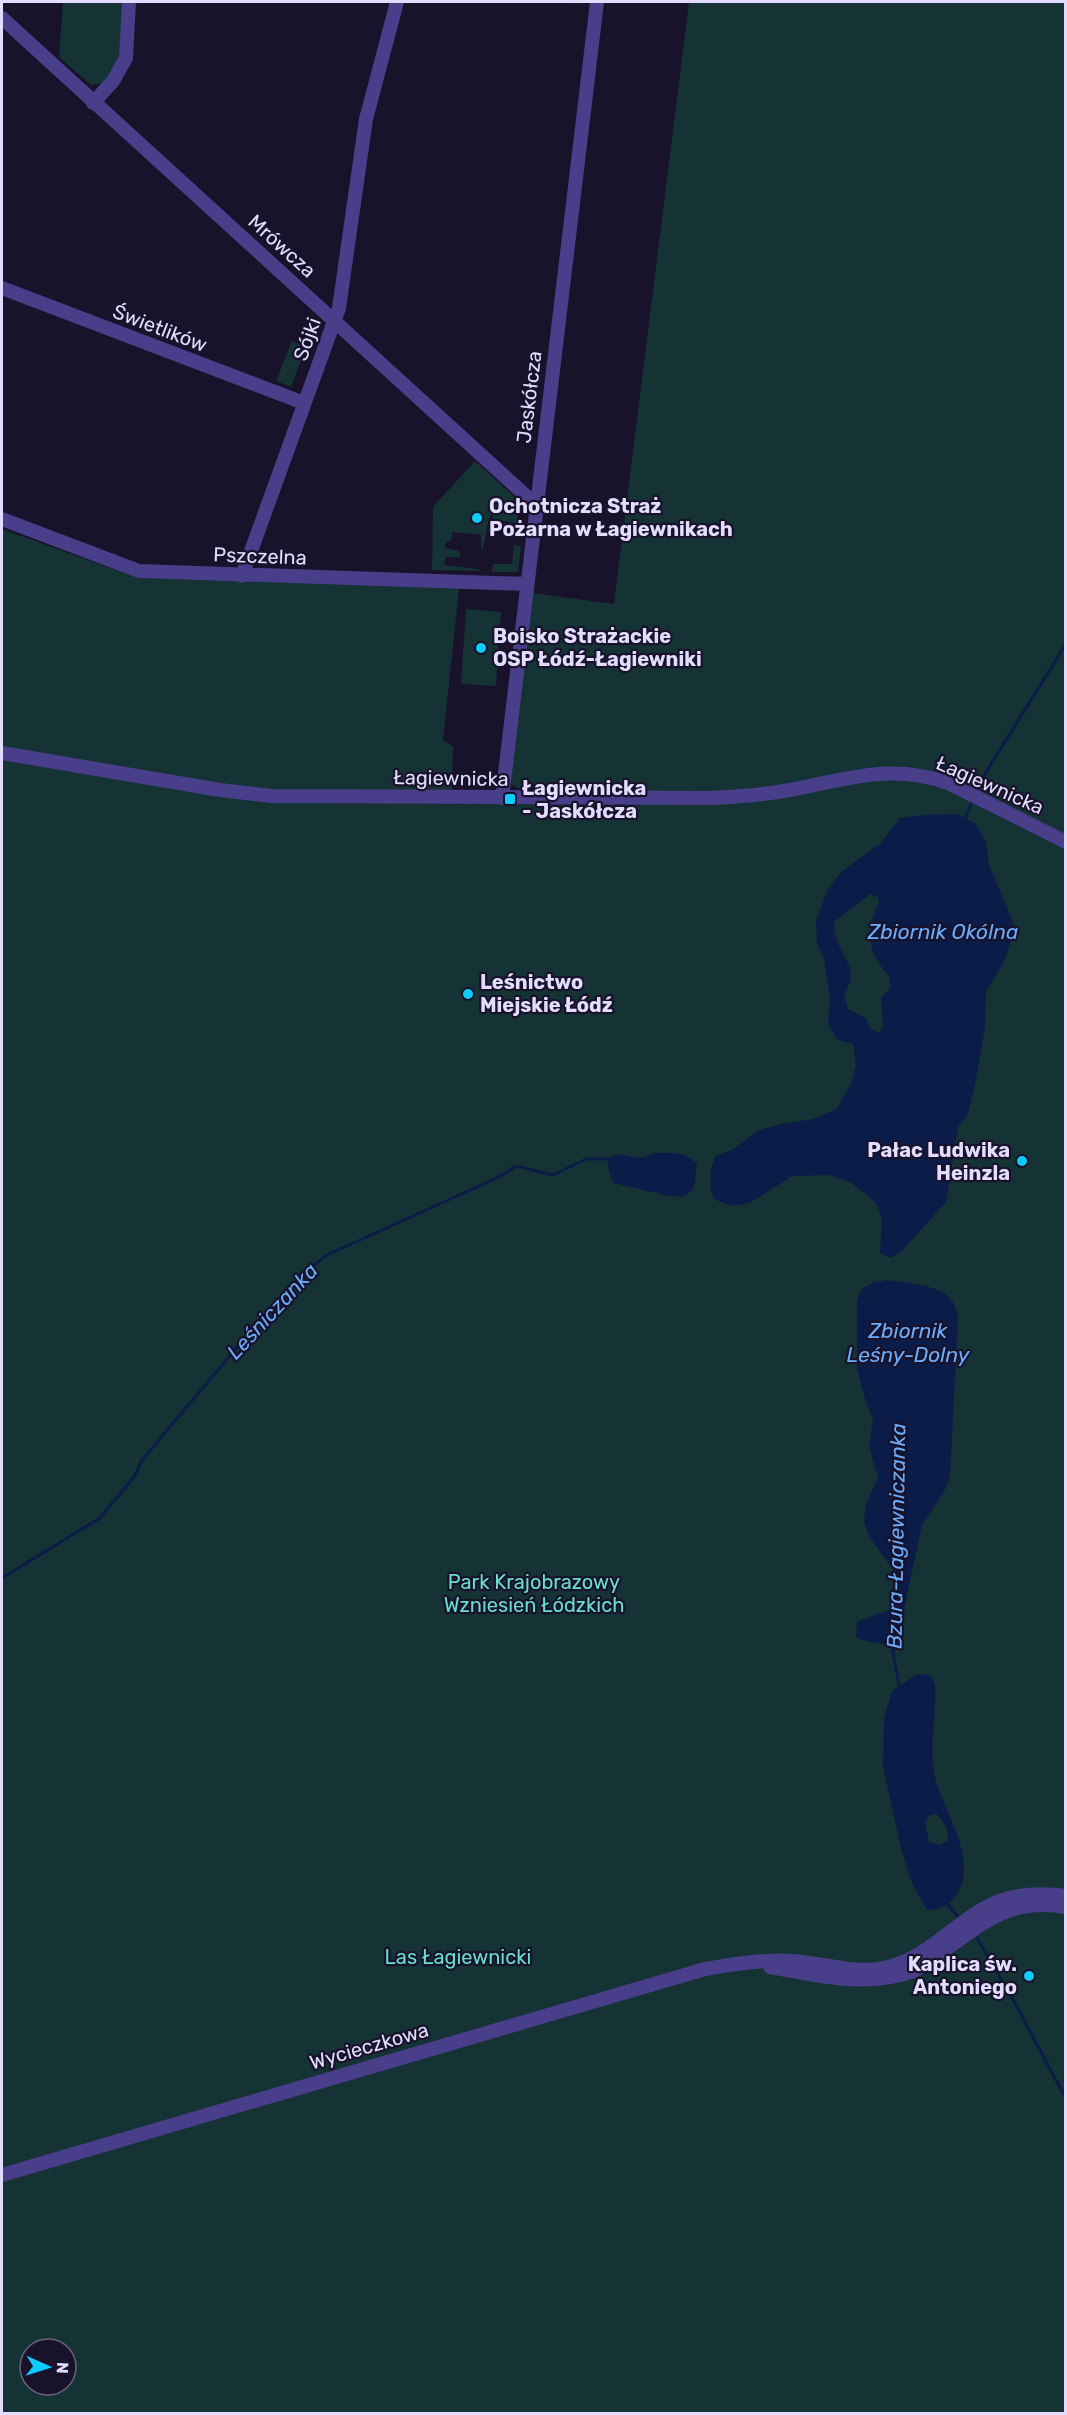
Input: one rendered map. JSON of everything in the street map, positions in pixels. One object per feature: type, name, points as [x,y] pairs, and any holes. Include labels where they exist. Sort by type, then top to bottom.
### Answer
[{"type":"street","points":[[93,103],[113,81],[126,58],[129,2]]},
{"type":"street","name":"Sójki","points":[[242,576],[342,296],[366,119],[398,2]]},
{"type":"street","name":"Jaskółcza","points":[[502,798],[597,2]]},
{"type":"street","name":"Mrówcza","points":[[2,18],[536,505]]},
{"type":"street","name":"Świetlików","points":[[2,288],[304,403]]},
{"type":"street","name":"Pszczelna","points":[[2,519],[140,571],[527,585]]},
{"type":"street","name":"Łagiewnicka","points":[[2,753],[220,790],[272,796],[734,797],[787,790],[861,775],[900,772],[929,776],[967,792],[1065,842]]},
{"type":"street","name":"Wycieczkowa","points":[[2,2175],[680,1975],[724,1965],[774,1961],[854,1970],[889,1967],[905,1962],[929,1948],[977,1914],[1000,1901],[1031,1894],[1065,1896]]},
{"type":"street","name":"Wycieczkowa","points":[[750,1964],[850,1979],[890,1977],[911,1972],[928,1963],[973,1929],[1004,1911],[1035,1904],[1065,1907]]},
{"type":"green space","points":[[63,2],[125,2],[122,59],[105,83],[91,85],[59,57]]},
{"type":"green space","name":"Las Łagiewnicki","points":[[689,2],[1065,2],[1065,2413],[2,2413],[2,529],[138,578],[459,588],[443,741],[453,746],[452,790],[542,791],[534,784],[525,783],[525,790],[510,783],[532,593],[614,604]]},
{"type":"green space","points":[[292,341],[306,347],[291,387],[276,381]]},
{"type":"green space","points":[[475,461],[519,501],[517,523],[494,520],[491,541],[493,512],[489,519],[483,550],[481,549],[481,535],[452,532],[451,541],[446,542],[444,548],[459,551],[461,557],[446,557],[444,565],[481,571],[432,570],[433,507]]},
{"type":"green space","points":[[514,545],[521,546],[518,572],[492,572],[493,564],[512,564]]},
{"type":"green space","name":"Boisko Strażackie OSP Łódź-Łagiewniki","points":[[466,609],[501,612],[496,686],[461,684]]},
{"type":"water","name":"Zbiornik Okólna","points":[[957,814],[975,823],[986,842],[989,865],[1015,927],[1005,960],[986,992],[985,1028],[975,1084],[968,1114],[958,1127],[946,1202],[901,1252],[891,1258],[880,1253],[882,1218],[876,1203],[852,1183],[829,1175],[792,1176],[750,1203],[731,1206],[714,1199],[710,1178],[715,1156],[732,1150],[759,1130],[813,1119],[837,1109],[851,1084],[856,1065],[853,1044],[838,1040],[828,1024],[830,999],[824,959],[817,943],[816,921],[828,889],[838,876],[880,844],[900,818]],"holes":[[[870,894],[878,897],[879,903],[871,925],[870,941],[875,956],[888,976],[890,988],[881,998],[883,1026],[879,1033],[869,1027],[867,1019],[848,1009],[844,994],[851,975],[838,943],[834,922]]]},
{"type":"water","points":[[652,1153],[682,1154],[697,1164],[694,1188],[685,1197],[669,1196],[613,1183],[607,1164],[612,1156],[642,1157]]},
{"type":"water","name":"Zbiornik Leśny-Dolny","points":[[887,1280],[921,1285],[941,1292],[955,1306],[958,1317],[950,1476],[944,1492],[922,1525],[896,1647],[856,1637],[857,1622],[891,1609],[894,1571],[869,1536],[864,1521],[866,1504],[878,1478],[869,1446],[873,1420],[857,1368],[857,1300],[862,1289],[872,1283]]},
{"type":"water","points":[[925,1674],[932,1677],[935,1685],[932,1750],[934,1772],[957,1833],[964,1865],[963,1880],[957,1894],[944,1906],[932,1910],[927,1910],[912,1884],[901,1849],[883,1766],[884,1718],[892,1691],[915,1675]],"holes":[[[937,1814],[947,1828],[948,1841],[939,1845],[929,1842],[925,1823],[930,1815]]]},
{"type":"waterway","name":"Bzura-Łagiewniczanka","points":[[976,794],[986,772],[1066,644]]},
{"type":"waterway","name":"Bzura-Łagiewniczanka","points":[[964,821],[973,800]]},
{"type":"waterway","name":"Leśniczanka","points":[[2,1578],[100,1518],[134,1477],[142,1460],[261,1319],[303,1274],[327,1255],[499,1177],[516,1166],[553,1175],[586,1159],[610,1159]]},
{"type":"waterway","name":"Bzura-Łagiewniczanka","points":[[893,1644],[899,1690]]},
{"type":"waterway","name":"Bzura-Łagiewniczanka","points":[[947,1903],[959,1918]]},
{"type":"waterway","name":"Bzura-Łagiewniczanka","points":[[977,1938],[1066,2099]]},
{"type":"place","name":"Ochotnicza Straż Pożarna w Łagiewnikach","points":[[477,518]]},
{"type":"place","name":"Boisko Strażackie OSP Łódź-Łagiewniki","points":[[481,648]]},
{"type":"place","name":"Łagiewnicka - Jaskółcza","points":[[510,799]]},
{"type":"place","name":"Leśnictwo Miejskie Łódź","points":[[468,994]]},
{"type":"place","name":"Pałac Ludwika Heinzla","points":[[1022,1161]]},
{"type":"place","name":"Kaplica św. Antoniego","points":[[1029,1976]]},
{"type":"park label","name":"Park Krajobrazowy Wzniesień Łódzkich","points":[[534,1594]]}]
